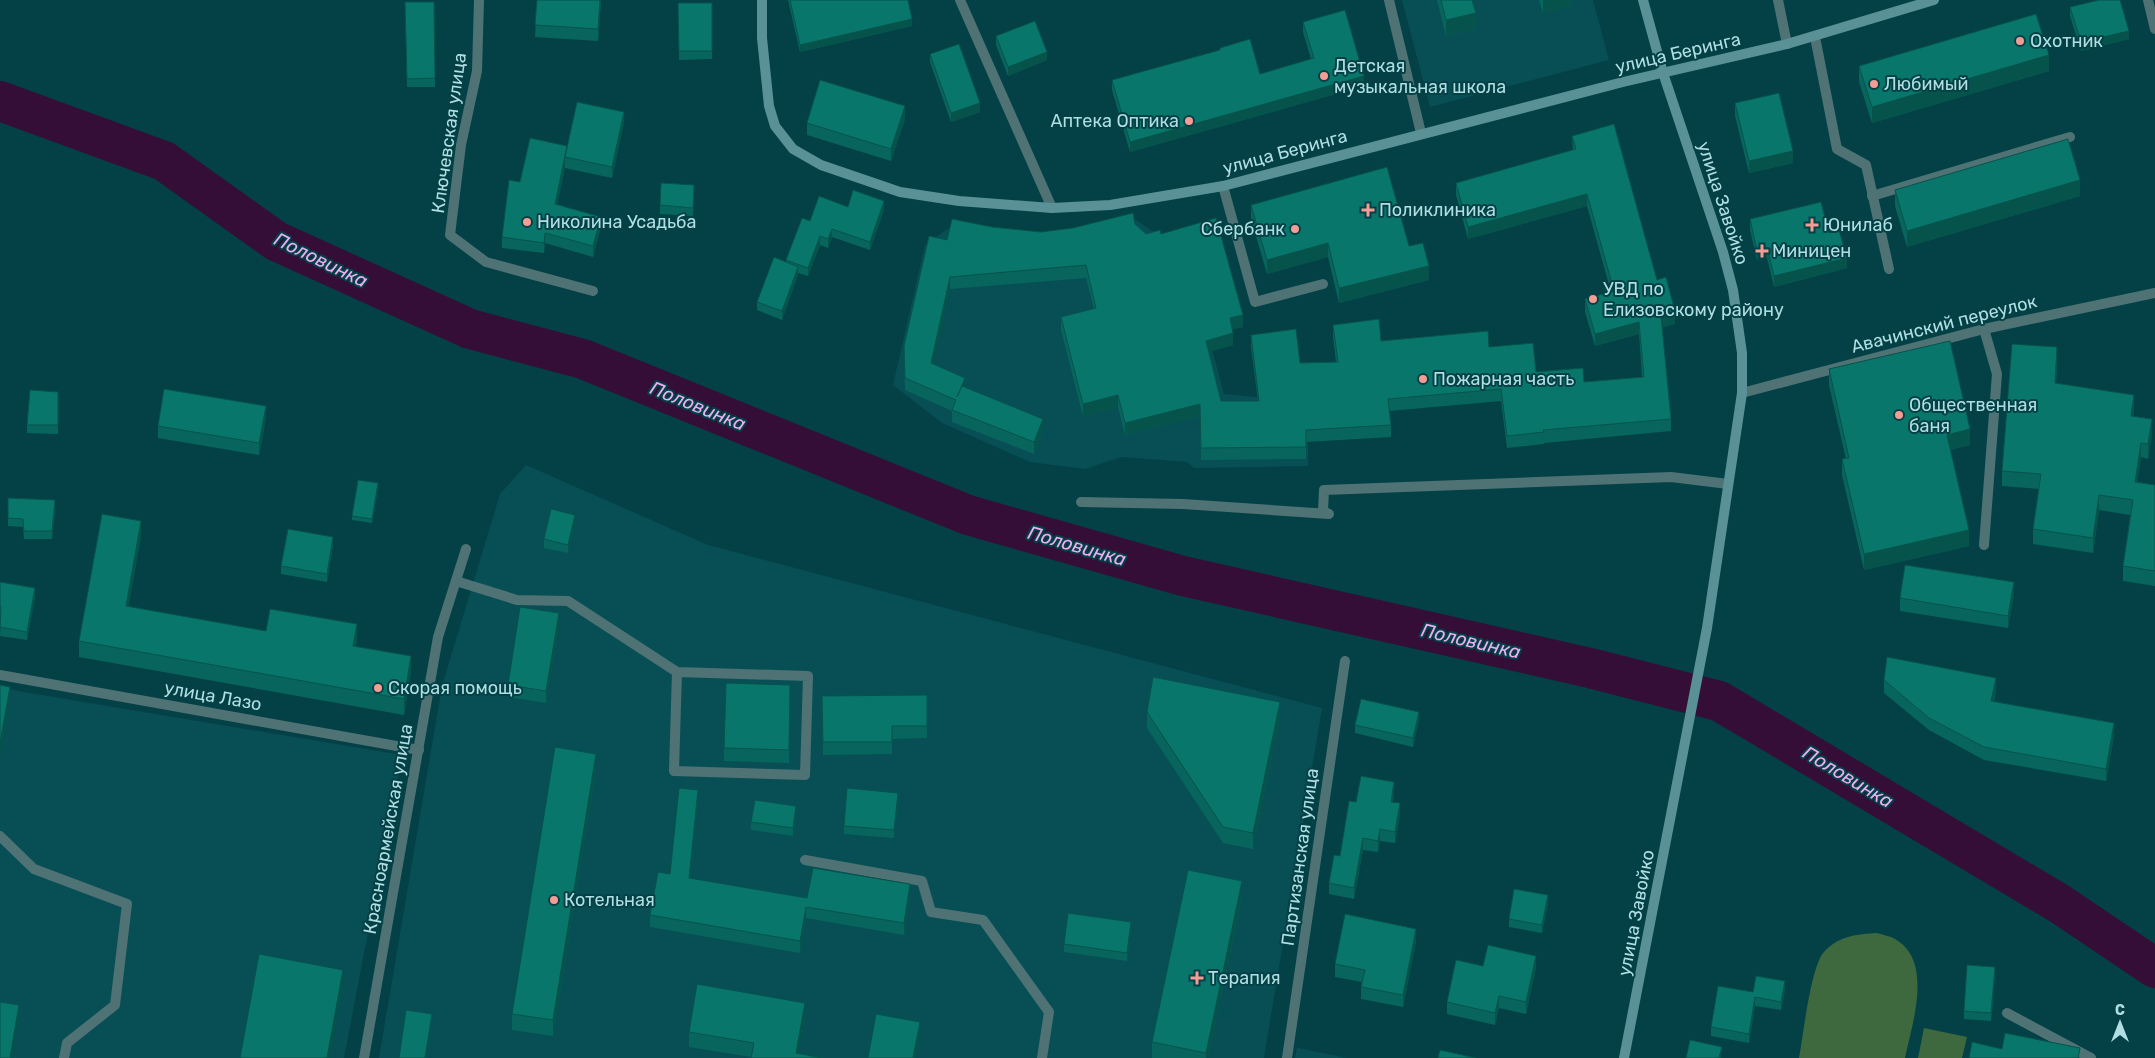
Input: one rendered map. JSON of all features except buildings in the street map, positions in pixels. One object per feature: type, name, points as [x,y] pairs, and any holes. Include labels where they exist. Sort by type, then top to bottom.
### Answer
[{"type":"street","name":"Ключевская улица","points":[[479,0],[477,71],[461,145],[450,235],[486,262],[593,291]]},
{"type":"street","name":"улица Беринга","points":[[762,0],[762,38],[769,106],[775,126],[793,149],[821,166],[900,192],[959,201],[1052,208],[1110,205],[1223,186],[1421,133],[1815,37],[1934,0]]},
{"type":"street","points":[[960,0],[1052,208]]},
{"type":"street","points":[[1389,0],[1421,133]]},
{"type":"street","name":"улица Завойко","points":[[1624,1058],[1707,628],[1742,393],[1742,353],[1733,290],[1724,252],[1663,73],[1643,0]]},
{"type":"street","points":[[1778,0],[1787,44]]},
{"type":"street","points":[[2148,0],[2155,29]]},
{"type":"street","points":[[1815,37],[1837,149],[1866,165],[1888,269]]},
{"type":"street","points":[[1872,196],[2070,137]]},
{"type":"street","points":[[1223,186],[1255,302],[1323,284]]},
{"type":"street","name":"Авачинский переулок","points":[[1742,393],[1984,329],[2155,293]]},
{"type":"street","points":[[1984,329],[1997,374],[1984,545]]},
{"type":"street","points":[[1081,502],[1183,504],[1329,514],[1323,510],[1324,490],[1671,477],[1728,484]]},
{"type":"street","name":"Красноармейская улица","points":[[364,1058],[438,636],[466,549]]},
{"type":"street","points":[[456,581],[517,600],[568,601],[677,672],[808,676],[805,775],[674,772],[677,672]]},
{"type":"street","name":"Партизанская улица","points":[[1287,1058],[1345,661]]},
{"type":"street","name":"улица Лазо","points":[[0,675],[419,750]]},
{"type":"street","points":[[0,836],[34,870],[127,904],[115,1005],[67,1043],[64,1058]]},
{"type":"street","points":[[805,860],[922,881],[931,912],[983,920],[1050,1012],[1042,1058]]},
{"type":"street","points":[[2007,1013],[2091,1058]]},
{"type":"shaded area","points":[[1402,0],[1593,0],[1609,60],[1430,107]]},
{"type":"shaded area","points":[[1136,220],[1187,255],[1224,394],[1308,402],[1308,466],[1194,468],[1187,462],[1121,457],[1085,469],[1030,462],[942,423],[893,385],[925,245],[952,226],[1043,239]]},
{"type":"shaded area","points":[[526,465],[708,545],[1322,708],[1264,1058],[379,1058],[442,686],[500,494]]},
{"type":"shaded area","points":[[0,688],[402,755],[344,1058],[0,1058]]},
{"type":"shaded area","points":[[1297,1048],[1304,1049],[1346,1058],[1295,1058]]},
{"type":"green space","points":[[1877,933],[1895,939],[1907,949],[1914,962],[1917,977],[1917,994],[1905,1058],[1799,1058],[1811,986],[1819,959],[1835,942],[1855,935]]},
{"type":"green space","points":[[1924,1028],[1967,1037],[1962,1058],[1918,1058]]},
{"type":"waterway","name":"Половинка","points":[[0,101],[164,161],[276,241],[470,329],[583,359],[968,515],[1183,576],[1590,668],[1719,701],[2060,904],[2155,968]]},
{"type":"place","name":"Охотник","points":[[2020,41]]},
{"type":"place","name":"Детская музыкальная школа","points":[[1324,76]]},
{"type":"place","name":"Любимый","points":[[1874,84]]},
{"type":"place","name":"Аптека Оптика","points":[[1189,121]]},
{"type":"place","name":"Поликлиника","points":[[1368,210]]},
{"type":"place","name":"Николина Усадьба","points":[[527,222]]},
{"type":"place","name":"Юнилаб","points":[[1812,225]]},
{"type":"place","name":"Сбербанк","points":[[1295,229]]},
{"type":"place","name":"Миницен","points":[[1762,251]]},
{"type":"place","name":"УВД по Елизовскому району","points":[[1593,299]]},
{"type":"place","name":"Пожарная часть","points":[[1423,379]]},
{"type":"place","name":"Общественная баня","points":[[1899,415]]},
{"type":"place","name":"Скорая помощь","points":[[378,688]]},
{"type":"place","name":"Котельная","points":[[554,900]]},
{"type":"place","name":"Терапия","points":[[1197,978]]}]
